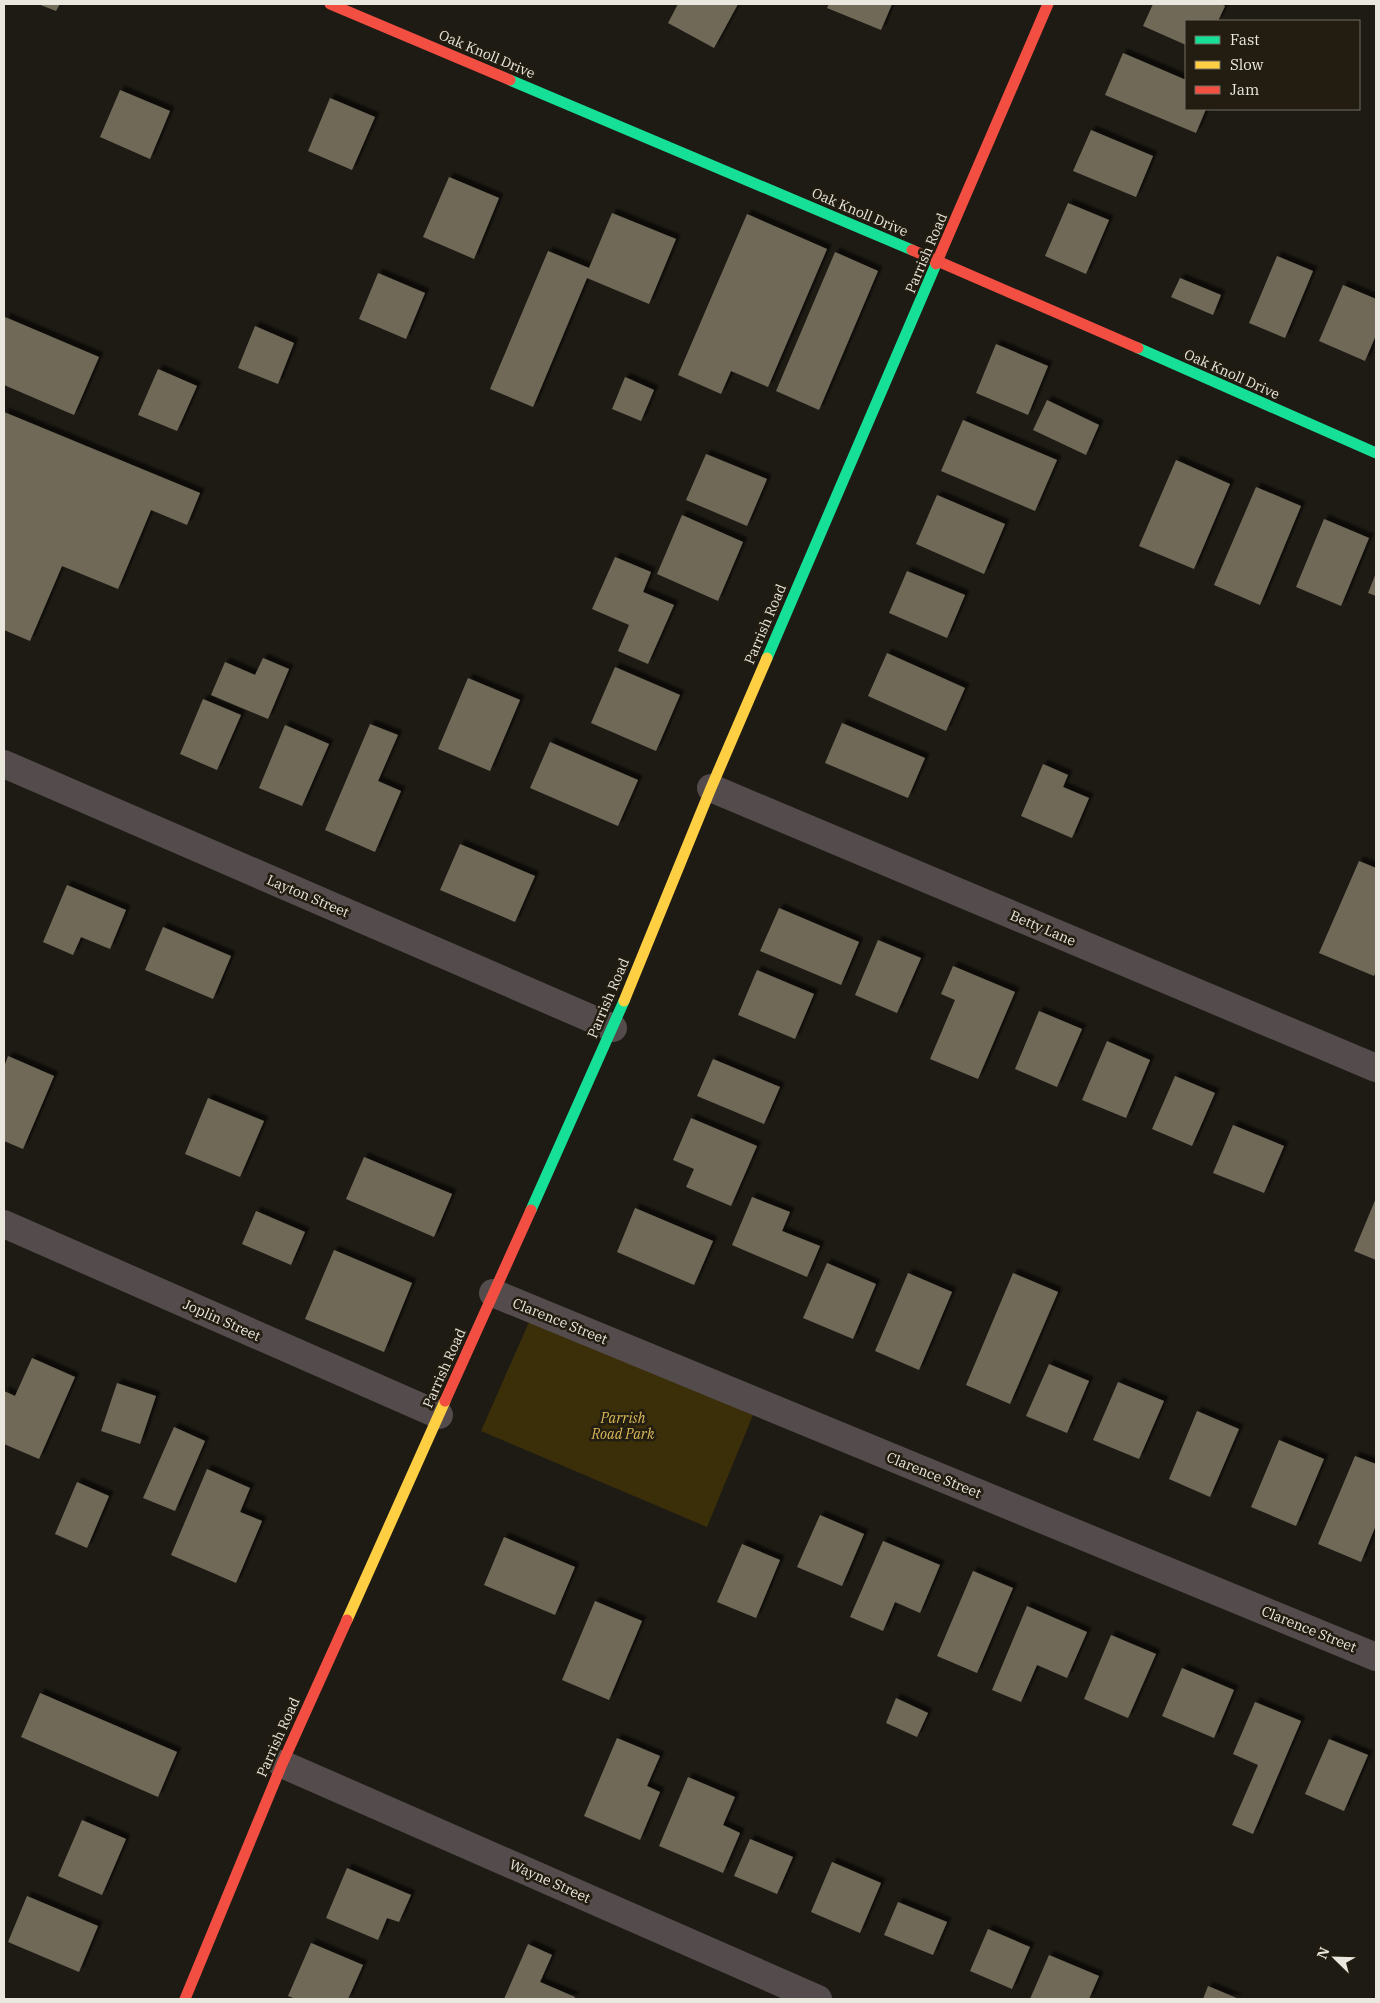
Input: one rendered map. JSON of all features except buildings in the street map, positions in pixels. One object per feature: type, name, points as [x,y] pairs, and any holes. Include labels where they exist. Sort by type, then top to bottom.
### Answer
[{"type":"street","name":"Oak Knoll Drive","points":[[330,4],[938,261],[1376,453]]},
{"type":"street","name":"Parrish Road","points":[[185,1999],[282,1764],[613,1028],[711,788],[1048,4]]},
{"type":"street","name":"Layton Street","points":[[4,764],[613,1028]]},
{"type":"street","name":"Betty Lane","points":[[711,788],[1376,1068]]},
{"type":"street","name":"Joplin Street","points":[[4,1224],[439,1415]]},
{"type":"street","name":"Clarence Street","points":[[493,1293],[1376,1657]]},
{"type":"street","name":"Wayne Street","points":[[282,1764],[818,1999]]},
{"type":"green space","name":"Parrish Road Park","points":[[530,1320],[753,1415],[707,1527],[481,1431]]},
{"type":"traffic: fast","points":[[510,80],[912,250]]},
{"type":"traffic: fast","points":[[767,658],[936,264]]},
{"type":"traffic: fast","points":[[1138,348],[1376,453]]},
{"type":"traffic: fast","points":[[531,1210],[624,1001]]},
{"type":"traffic: slow","points":[[624,1001],[711,788],[767,658]]},
{"type":"traffic: slow","points":[[347,1620],[445,1401]]},
{"type":"traffic: jam","points":[[330,4],[510,80]]},
{"type":"traffic: jam","points":[[936,264],[1048,4]]},
{"type":"traffic: jam","points":[[912,250],[1138,348]]},
{"type":"traffic: jam","points":[[445,1401],[531,1210]]},
{"type":"traffic: jam","points":[[185,1999],[282,1764],[347,1620]]}]
